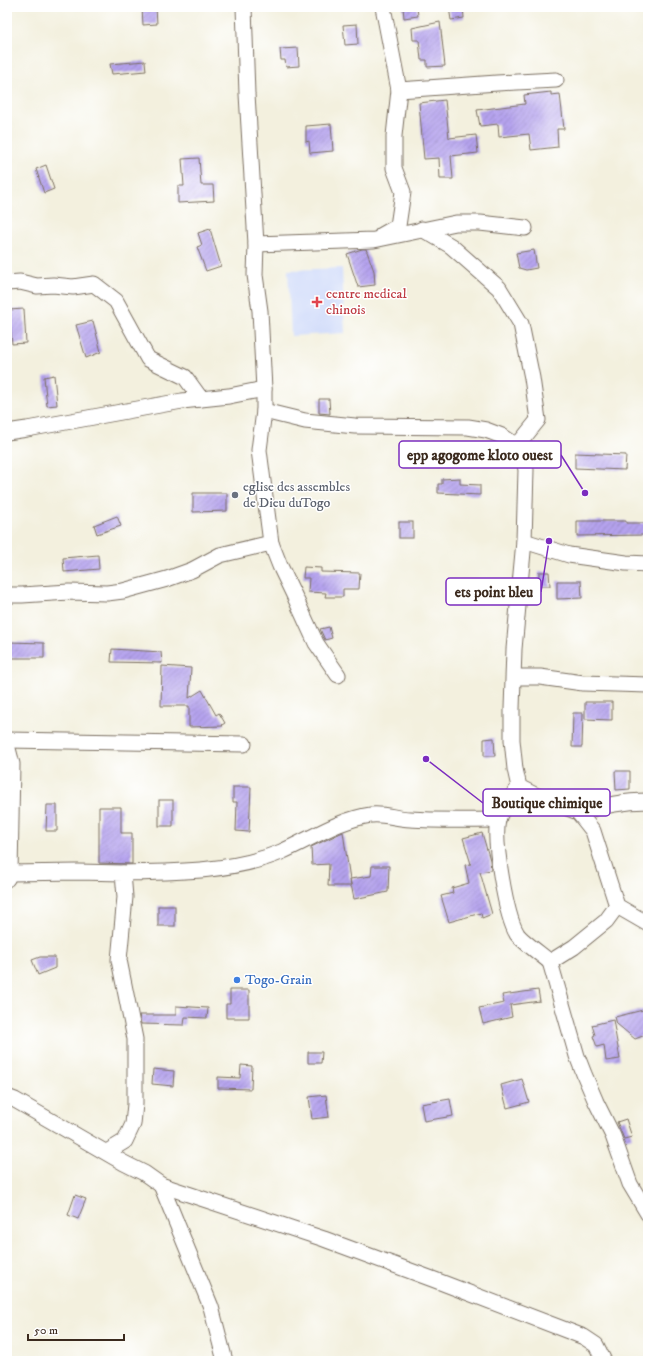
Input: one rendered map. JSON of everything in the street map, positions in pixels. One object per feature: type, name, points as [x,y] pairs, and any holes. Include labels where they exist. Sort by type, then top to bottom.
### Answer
[{"type":"street","points":[[244,7],[247,94],[256,244],[255,275],[260,311],[264,388],[264,411],[259,450],[271,543],[316,644],[338,675]]},
{"type":"street","points":[[374,240],[398,226],[403,192],[394,168],[394,136],[399,90],[382,7]]},
{"type":"street","points":[[399,90],[497,82],[556,80]]},
{"type":"street","points":[[256,244],[374,240],[456,223],[480,223],[526,228]]},
{"type":"street","points":[[422,230],[452,246],[499,288],[521,324],[532,378],[538,420],[517,446]]},
{"type":"street","points":[[7,283],[20,282],[37,286],[54,285],[73,287],[94,284],[116,301],[148,359],[185,377],[202,399]]},
{"type":"street","points":[[7,432],[182,402],[229,396],[264,388]]},
{"type":"street","points":[[264,411],[305,421],[355,426],[468,427],[486,430],[502,436],[517,446],[523,455],[526,470],[524,541],[514,649],[512,740],[515,769],[520,787],[537,796],[578,812],[593,831],[617,906],[648,924]]},
{"type":"street","points":[[524,541],[569,555],[626,563],[648,564]]},
{"type":"street","points":[[7,595],[69,592],[107,593],[123,591],[167,579],[192,570],[220,555],[271,543]]},
{"type":"street","points":[[514,677],[540,677],[583,683],[648,685]]},
{"type":"street","points":[[7,740],[244,744]]},
{"type":"street","points":[[7,745],[12,764],[8,876],[78,872],[174,872],[226,866],[257,860],[281,852],[320,832],[353,819],[372,815],[383,815],[408,819],[498,820]]},
{"type":"street","points":[[520,787],[504,808],[498,820],[497,848],[510,920],[518,935],[550,962],[577,1056],[596,1102],[613,1136],[630,1184],[648,1214]]},
{"type":"street","points":[[578,812],[611,803],[648,801]]},
{"type":"street","points":[[107,1152],[124,1141],[133,1124],[135,1104],[135,1038],[119,960],[125,897],[123,873]]},
{"type":"street","points":[[550,962],[574,946],[606,921],[617,906]]},
{"type":"street","points":[[7,1097],[15,1100],[144,1173],[161,1185],[324,1240],[435,1280],[584,1337],[596,1345],[604,1361]]},
{"type":"street","points":[[161,1185],[212,1307],[225,1361]]},
{"type":"shaded area","name":"centre medical chinois","points":[[342,268],[345,333],[291,336],[288,270]]},
{"type":"building","points":[[142,7],[156,7],[157,24],[143,25]]},
{"type":"building","points":[[403,7],[417,7],[418,16],[404,18]]},
{"type":"building","points":[[449,7],[463,7],[464,18],[451,20]]},
{"type":"building","points":[[440,22],[445,66],[427,67],[427,60],[421,60],[419,40],[413,40],[412,28]]},
{"type":"building","points":[[357,24],[358,44],[345,45],[343,25]]},
{"type":"building","points":[[298,48],[299,66],[286,67],[285,60],[281,60],[280,49]]},
{"type":"building","points":[[145,61],[146,71],[112,74],[110,64]]},
{"type":"building","points":[[551,92],[551,95],[560,94],[564,129],[557,129],[558,147],[531,150],[529,134],[499,137],[498,124],[480,126],[477,110],[525,104],[524,95]]},
{"type":"building","points":[[445,100],[449,138],[476,135],[478,153],[451,156],[453,179],[440,179],[439,158],[424,159],[419,103]]},
{"type":"building","points":[[331,124],[333,151],[310,153],[309,141],[306,142],[306,126]]},
{"type":"building","points":[[199,158],[201,185],[213,185],[214,201],[178,203],[178,186],[184,186],[182,159]]},
{"type":"building","points":[[46,165],[54,189],[44,193],[36,169]]},
{"type":"building","points":[[210,229],[221,266],[206,271],[197,247],[202,245],[198,233]]},
{"type":"building","points":[[366,249],[374,271],[375,285],[358,287],[347,254]]},
{"type":"building","points":[[534,250],[537,268],[526,270],[519,268],[516,253]]},
{"type":"building","points":[[24,309],[26,343],[12,344],[9,310]]},
{"type":"building","points":[[93,321],[101,352],[86,358],[76,325]]},
{"type":"building","points":[[54,375],[57,405],[47,406],[44,377]]},
{"type":"building","points":[[319,399],[329,399],[330,414],[319,413]]},
{"type":"building","points":[[575,453],[626,455],[625,470],[575,468]]},
{"type":"building","points":[[460,478],[460,484],[480,485],[480,495],[438,493],[438,484],[442,484],[442,479]]},
{"type":"building","points":[[193,493],[227,493],[227,511],[193,512]]},
{"type":"building","points":[[117,516],[121,526],[97,534],[94,525]]},
{"type":"building","points":[[577,521],[626,521],[626,523],[645,523],[645,535],[577,536]]},
{"type":"building","points":[[399,522],[413,522],[413,538],[399,538]]},
{"type":"building","points":[[98,555],[99,569],[64,572],[63,558]]},
{"type":"building","points":[[304,567],[321,568],[321,572],[360,573],[359,589],[343,589],[343,597],[325,597],[326,593],[308,592],[309,578],[303,578]]},
{"type":"building","points":[[539,572],[549,572],[550,586],[539,586]]},
{"type":"building","points":[[557,581],[581,581],[582,598],[557,599]]},
{"type":"building","points":[[329,627],[332,638],[325,640],[320,629]]},
{"type":"building","points":[[9,642],[44,643],[44,658],[9,658]]},
{"type":"building","points":[[112,649],[161,652],[162,663],[111,662]]},
{"type":"building","points":[[162,666],[191,668],[189,698],[202,690],[216,715],[219,713],[225,723],[222,725],[223,726],[189,727],[189,706],[161,706]]},
{"type":"building","points":[[585,702],[612,702],[612,720],[585,719]]},
{"type":"building","points":[[573,713],[583,713],[582,747],[572,747]]},
{"type":"building","points":[[494,738],[495,756],[484,756],[484,739]]},
{"type":"building","points":[[615,771],[630,771],[630,789],[616,790]]},
{"type":"building","points":[[233,787],[251,787],[249,832],[236,831],[237,802],[233,802]]},
{"type":"building","points":[[159,800],[173,800],[173,826],[159,826]]},
{"type":"building","points":[[47,805],[57,805],[57,831],[46,831]]},
{"type":"building","points":[[99,807],[121,807],[121,833],[132,833],[132,864],[99,863]]},
{"type":"building","points":[[343,832],[351,886],[328,886],[329,864],[312,865],[311,847]]},
{"type":"building","points":[[482,833],[490,860],[491,870],[480,872],[492,914],[482,918],[481,913],[449,922],[441,896],[453,893],[452,888],[469,883],[465,865],[471,864],[463,838]]},
{"type":"building","points":[[372,866],[389,866],[388,892],[354,899],[350,879],[371,876]]},
{"type":"building","points":[[158,906],[175,906],[175,926],[158,926]]},
{"type":"building","points":[[40,957],[55,957],[55,968],[38,975],[32,960]]},
{"type":"building","points":[[230,990],[249,990],[249,1018],[226,1018],[226,1004],[230,1004]]},
{"type":"building","points":[[538,990],[540,1001],[510,1005],[512,1017],[483,1024],[479,1008],[504,1003],[502,995]]},
{"type":"building","points":[[176,1006],[208,1008],[207,1018],[185,1017],[184,1025],[141,1024],[139,1015],[176,1015]]},
{"type":"building","points":[[643,1010],[645,1011],[647,1021],[648,1020],[648,1034],[635,1039],[617,1024],[615,1017]]},
{"type":"building","points":[[613,1020],[620,1059],[606,1061],[604,1045],[597,1047],[593,1036],[595,1035],[592,1025]]},
{"type":"building","points":[[308,1052],[322,1052],[321,1063],[308,1063]]},
{"type":"building","points":[[241,1065],[252,1066],[251,1089],[218,1088],[218,1077],[240,1078]]},
{"type":"building","points":[[153,1069],[174,1071],[173,1086],[152,1084]]},
{"type":"building","points":[[522,1079],[529,1102],[507,1108],[501,1085]]},
{"type":"building","points":[[326,1095],[329,1117],[312,1119],[309,1097]]},
{"type":"building","points":[[450,1099],[453,1116],[424,1121],[421,1104]]},
{"type":"building","points":[[626,1119],[632,1137],[624,1139],[617,1122]]},
{"type":"building","points":[[75,1195],[86,1199],[78,1219],[68,1215]]},
{"type":"place","name":"centre medical chinois","points":[[317,302]]},
{"type":"place","name":"epp agogome kloto ouest","points":[[585,493]]},
{"type":"place","name":"eglise des assembles de Dieu duTogo","points":[[235,495]]},
{"type":"place","name":"ets point bleu","points":[[549,541]]},
{"type":"place","name":"Boutique chimique","points":[[426,759]]},
{"type":"place","name":"Togo-Grain","points":[[237,980]]}]
